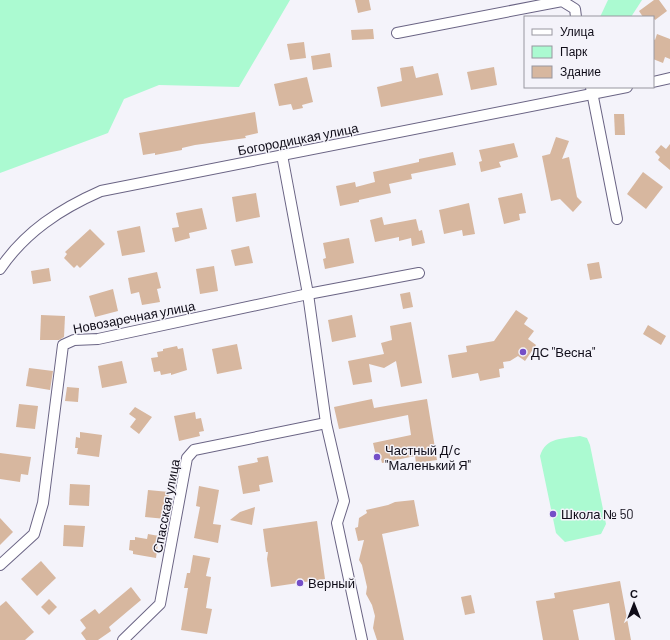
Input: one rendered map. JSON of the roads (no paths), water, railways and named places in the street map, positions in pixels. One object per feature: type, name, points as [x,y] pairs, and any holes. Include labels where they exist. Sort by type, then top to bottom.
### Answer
[{"type":"street","points":[[397,34],[562,1],[575,13]]},
{"type":"street","points":[[654,82],[670,78]]},
{"type":"street","name":"Богородицкая улица","points":[[0,270],[25,239],[50,219],[71,204],[101,191],[282,156],[591,90],[615,88]]},
{"type":"street","points":[[591,90],[617,219]]},
{"type":"street","points":[[282,156],[308,294],[326,423],[344,501],[337,523],[362,640]]},
{"type":"street","name":"Новозаречная улица","points":[[0,565],[34,534],[36,528],[43,503],[63,345],[74,340],[98,339],[308,294],[419,273]]},
{"type":"street","name":"Спасская улица","points":[[123,640],[160,604],[187,458],[194,450],[326,423]]},
{"type":"place","name":"ДС \"Весна\"","points":[[523,352]]},
{"type":"place","name":"Частный Д/с \"Маленький Я\"","points":[[377,457]]},
{"type":"place","name":"Школа № 50","points":[[553,514]]},
{"type":"place","name":"Верный","points":[[300,583]]}]
